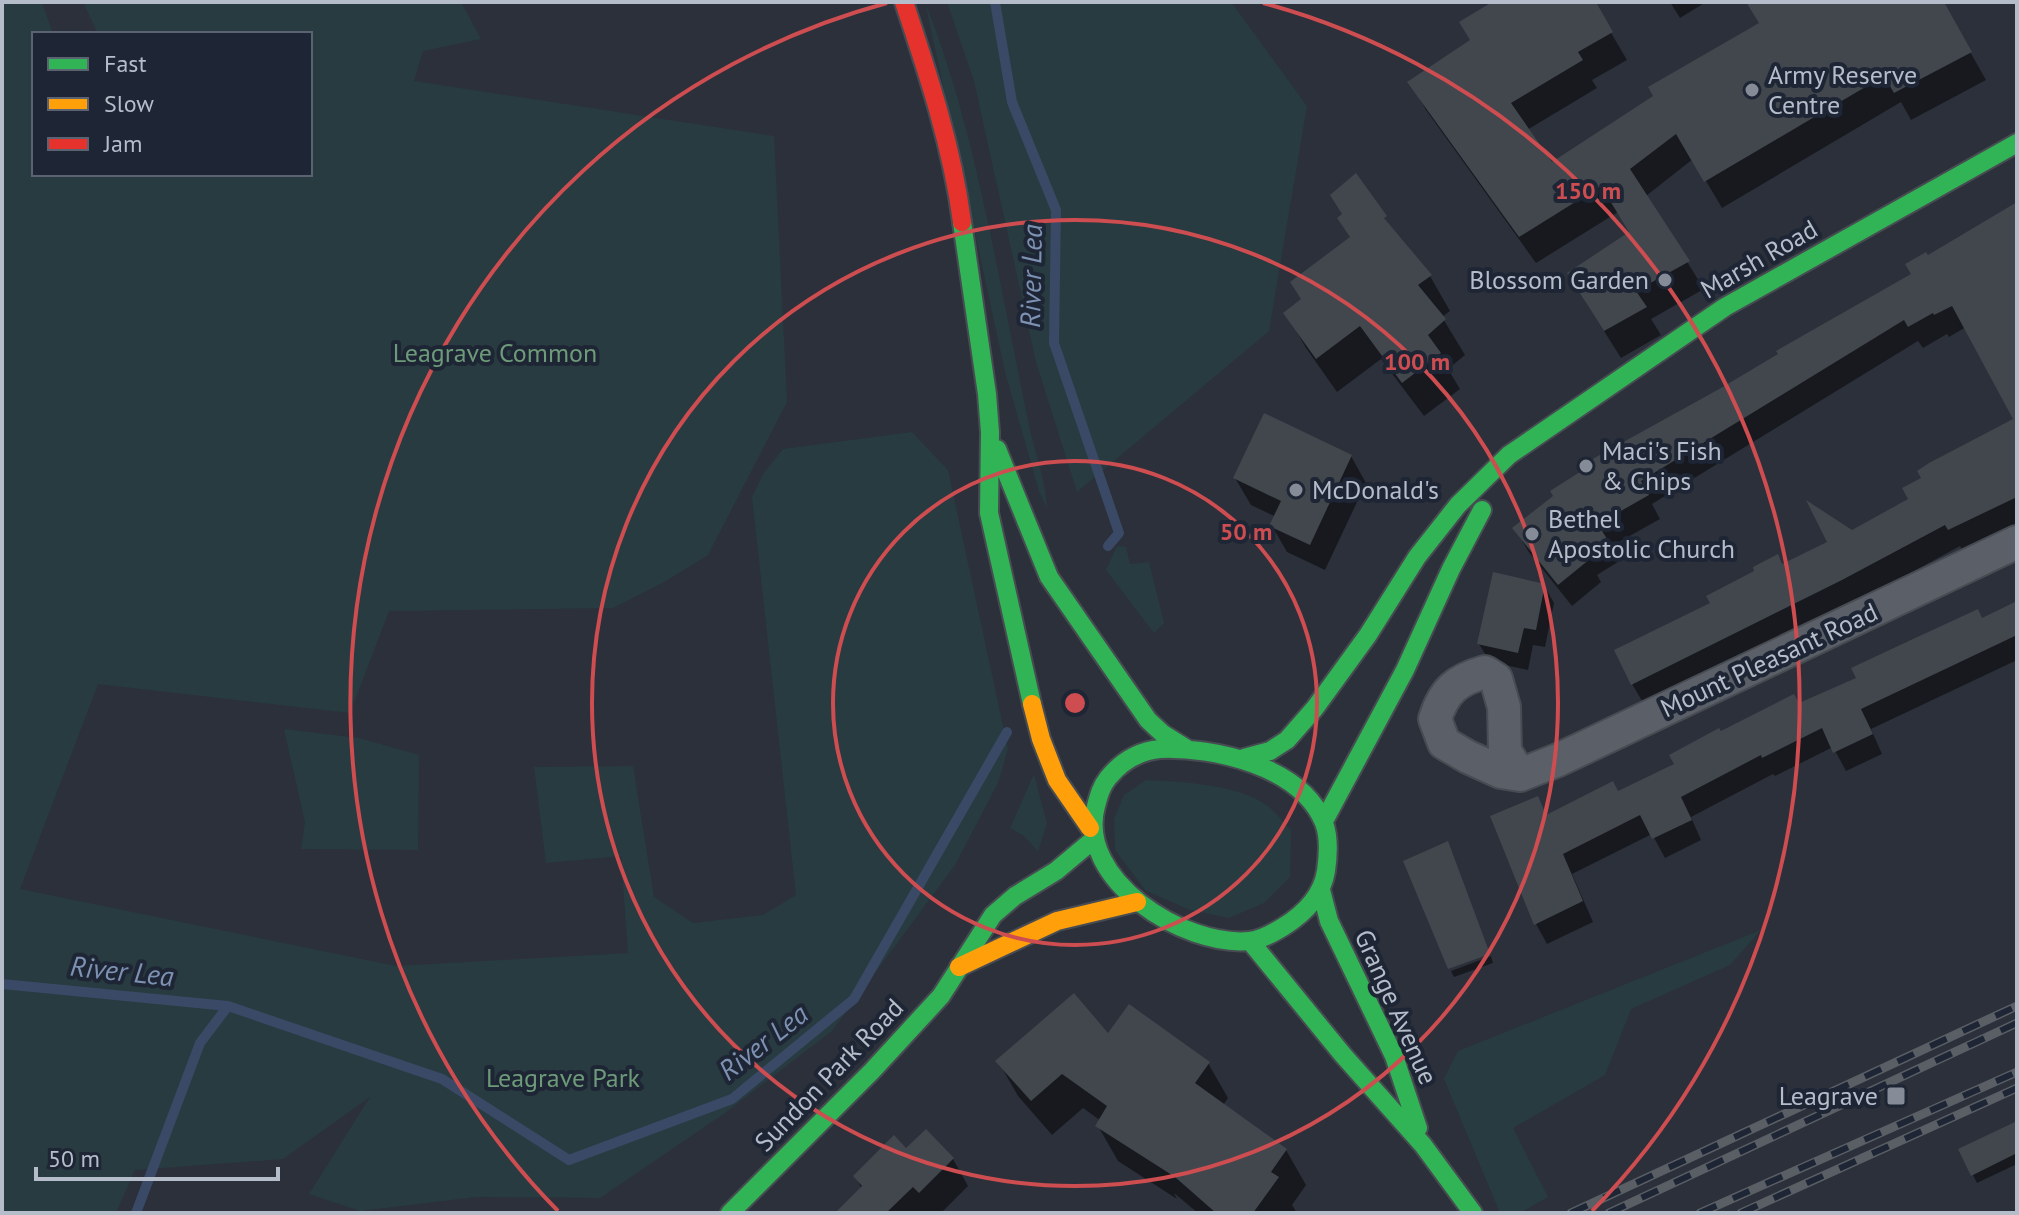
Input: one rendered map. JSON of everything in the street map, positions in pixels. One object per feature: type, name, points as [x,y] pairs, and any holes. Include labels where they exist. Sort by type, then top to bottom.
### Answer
[{"type":"main road","points":[[904,2],[936,98],[958,191],[990,432],[989,513],[1041,739],[1057,780],[1091,834],[1110,875],[1137,902],[1167,920],[1202,935],[1250,941],[1283,927],[1304,911],[1321,890],[1328,857],[1324,821],[1281,776],[1244,758],[1187,749],[1151,750],[1126,762],[1107,778],[1094,803],[1091,834]]},
{"type":"main road","name":"Marsh Road","points":[[1244,758],[1270,751],[1287,740],[1315,708],[1368,635],[1417,557],[1458,505],[1509,455],[1725,307],[2017,143]]},
{"type":"main road","points":[[990,432],[1049,577],[1148,720],[1187,749]]},
{"type":"main road","name":"Marsh Road","points":[[1324,821],[1402,676],[1463,540],[1497,486],[1536,436]]},
{"type":"main road","name":"Sundon Park Road","points":[[730,1213],[872,1071],[941,996],[993,915],[1015,896],[1056,871],[1091,834]]},
{"type":"main road","name":"Grange Avenue","points":[[1321,890],[1329,921],[1394,1056],[1423,1145]]},
{"type":"main road","points":[[959,967],[1057,921],[1137,902]]},
{"type":"main road","name":"Grange Avenue","points":[[1250,941],[1343,1055],[1423,1145],[1473,1213]]},
{"type":"street","name":"Mount Pleasant Road","points":[[1520,775],[1558,760],[2017,542]]},
{"type":"green space","name":"Leagrave Common","points":[[2,2],[42,2],[52,32],[32,32],[32,176],[312,176],[312,32],[97,32],[83,2],[461,2],[481,39],[423,51],[414,81],[774,136],[787,402],[708,555],[613,608],[389,611],[350,713],[98,684],[20,889],[396,966],[628,953],[621,856],[546,863],[534,767],[633,766],[654,897],[693,923],[763,915],[796,895],[752,497],[763,474],[783,449],[912,432],[948,470],[1008,749],[998,783],[955,865],[832,1031],[725,1113],[600,1198],[476,1197],[360,1211],[309,1194],[370,1097],[283,1159],[135,1170],[116,1213],[2,1213]]},
{"type":"green space","points":[[925,2],[955,90],[978,179],[1047,509],[1005,372]]},
{"type":"green space","points":[[947,2],[1231,2],[1307,106],[1269,331],[1077,492],[1036,362],[974,81]]},
{"type":"green space","points":[[1117,546],[1126,547],[1130,564],[1149,562],[1164,623],[1154,633],[1106,570]]},
{"type":"green space","points":[[284,729],[359,738],[419,755],[418,850],[301,849],[305,822]]},
{"type":"green space","points":[[1034,774],[1047,824],[1038,851],[1024,836],[1010,828]]},
{"type":"green space","points":[[1146,780],[1227,789],[1257,799],[1269,807],[1291,830],[1290,877],[1264,903],[1229,918],[1190,910],[1146,891],[1115,850],[1114,819],[1124,795]]},
{"type":"green space","points":[[1761,930],[1730,965],[1631,1009],[1605,1075],[1513,1128],[1548,1197],[1520,1213],[1500,1213],[1444,1079],[1458,1051]]},
{"type":"building","points":[[1492,2],[1596,2],[1613,32],[1578,52],[1583,60],[1511,103],[1552,162],[1653,96],[1648,87],[1759,23],[1746,2],[1944,2],[1972,52],[1894,93],[1884,76],[1704,182],[1676,134],[1630,169],[1690,261],[1636,291],[1647,307],[1604,331],[1567,273],[1629,232],[1601,186],[1519,237],[1407,82],[1470,40],[1459,22]]},
{"type":"building","points":[[1356,173],[1387,216],[1384,218],[1432,275],[1418,285],[1446,319],[1428,335],[1441,353],[1402,383],[1360,326],[1316,359],[1283,313],[1301,299],[1290,282],[1350,237],[1337,218],[1342,214],[1330,195]]},
{"type":"building","points":[[2017,202],[2017,497],[1948,530],[1945,525],[1631,685],[1614,650],[1710,603],[1706,596],[1754,571],[1753,567],[1778,554],[1782,564],[1827,542],[1806,500],[1852,530],[1908,499],[1902,488],[1921,478],[1917,471],[2013,419],[1952,306],[1908,327],[1904,320],[1641,481],[1649,495],[1598,524],[1607,539],[1585,553],[1590,559],[1558,585],[1512,528],[1553,496],[1550,491],[1583,470],[1580,466],[1721,388],[1778,354],[1776,351],[1911,274],[1905,264],[1926,252],[1928,255]]},
{"type":"building","name":"McDonald's","points":[[1264,413],[1352,455],[1310,545],[1269,526],[1281,501],[1233,478]]},
{"type":"building","points":[[1493,572],[1545,584],[1536,630],[1524,628],[1518,653],[1477,644]]},
{"type":"building","points":[[2017,601],[2017,635],[1861,709],[1873,734],[1833,753],[1822,728],[1762,758],[1761,755],[1681,797],[1692,820],[1652,839],[1640,815],[1563,854],[1583,901],[1534,925],[1490,816],[1538,796],[1546,815],[1613,781],[1618,791],[1674,764],[1669,755],[1719,728],[1721,731],[1794,694],[1799,703],[1856,678],[1851,668],[1978,609],[1982,618]]},
{"type":"building","points":[[1448,841],[1490,954],[1448,969],[1403,861]]},
{"type":"building","points":[[1074,993],[1108,1033],[1129,1004],[1210,1062],[1195,1083],[1287,1149],[1271,1172],[1279,1177],[1253,1213],[1216,1213],[1175,1177],[1095,1126],[1107,1106],[1062,1074],[1031,1101],[995,1061]]},
{"type":"building","points":[[2017,1121],[2017,1153],[1971,1176],[1958,1149]]},
{"type":"building","points":[[926,1129],[954,1158],[919,1193],[913,1187],[886,1213],[835,1213],[862,1186],[853,1176],[894,1135],[906,1148]]},
{"type":"waterway","name":"River Lea","points":[[995,2],[1012,102],[1056,210],[1054,343],[1119,533],[1108,546]]},
{"type":"waterway","name":"River Lea","points":[[2,984],[228,1006],[442,1079],[569,1160],[732,1099],[854,999],[1007,732]]},
{"type":"waterway","points":[[136,1213],[200,1043],[228,1006]]},
{"type":"railway","points":[[1571,1213],[2017,1006]]},
{"type":"railway","points":[[1609,1213],[2017,1023]]},
{"type":"railway","points":[[1700,1213],[2017,1072]]},
{"type":"railway","points":[[1741,1213],[2017,1088]]},
{"type":"traffic: fast","points":[[1244,758],[1270,751],[1287,740],[1315,708],[1368,635],[1417,557],[1458,505],[1509,455],[1725,307],[2017,143]]},
{"type":"traffic: fast","points":[[962,222],[987,394],[989,513],[1032,704]]},
{"type":"traffic: fast","points":[[997,449],[1049,577],[1148,720],[1187,749]]},
{"type":"traffic: fast","points":[[1324,821],[1405,670],[1482,510]]},
{"type":"traffic: fast","points":[[1160,749],[1205,752],[1254,764],[1296,787],[1313,803],[1326,828],[1326,871],[1321,889],[1298,916],[1275,932],[1258,939],[1223,940],[1195,933],[1167,920],[1141,904],[1118,883],[1102,859],[1094,833],[1098,798],[1106,781],[1119,767],[1131,758],[1160,749]]},
{"type":"traffic: fast","points":[[730,1213],[872,1071],[941,996],[993,915],[1015,896],[1056,871],[1093,840]]},
{"type":"traffic: fast","points":[[1321,890],[1329,921],[1394,1056],[1418,1128]]},
{"type":"traffic: fast","points":[[1250,941],[1343,1055],[1423,1145],[1473,1213]]},
{"type":"traffic: slow","points":[[1032,704],[1057,780],[1090,828]]},
{"type":"traffic: slow","points":[[959,967],[1057,921],[1137,902]]},
{"type":"traffic: jam","points":[[904,2],[946,138],[962,222]]},
{"type":"place","name":"Army Reserve Centre","points":[[1752,90]]},
{"type":"place","name":"Blossom Garden","points":[[1665,280]]},
{"type":"place","name":"Maci's Fish & Chips","points":[[1586,466]]},
{"type":"place","name":"McDonald's","points":[[1296,490]]},
{"type":"place","name":"Bethel Apostolic Church","points":[[1532,534]]},
{"type":"place","name":"Leagrave","points":[[1896,1096]]},
{"type":"park label","name":"Leagrave Park","points":[[563,1078]]}]
